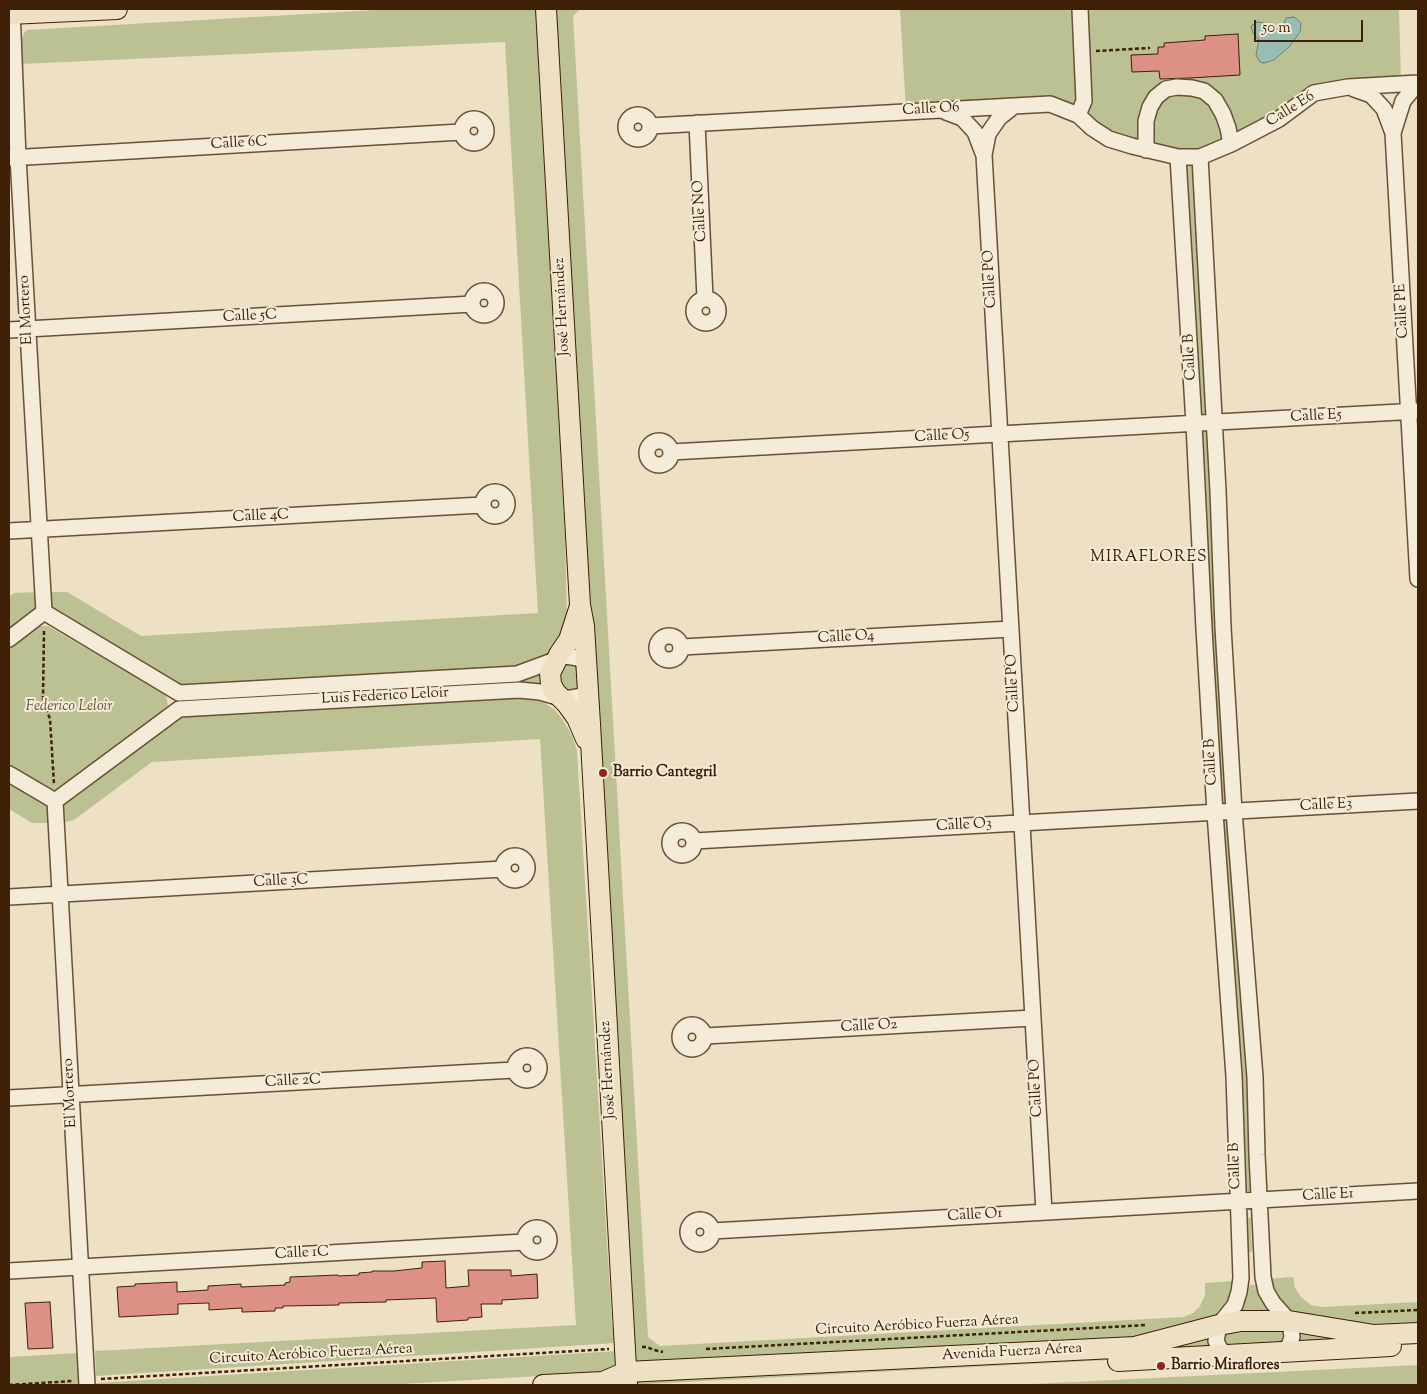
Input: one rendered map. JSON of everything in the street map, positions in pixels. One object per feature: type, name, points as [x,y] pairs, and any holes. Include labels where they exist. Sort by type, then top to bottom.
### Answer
[{"type":"main road","points":[[11,12],[117,9]]},
{"type":"main road","name":"José Hernández","points":[[546,9],[580,605],[584,626],[588,688],[619,1381]]},
{"type":"main road","name":"José Hernández","points":[[580,605],[569,640],[550,673],[551,684],[555,692],[577,718],[591,754]]},
{"type":"main road","name":"Avenida Fuerza Aérea","points":[[543,1385],[1135,1347],[1240,1321],[1288,1321],[1374,1335],[1418,1333]]},
{"type":"main road","name":"Avenida Fuerza Aérea","points":[[646,1385],[1418,1344]]},
{"type":"street","points":[[1078,114],[1084,101],[1080,9]]},
{"type":"street","name":"El Mortero","points":[[11,12],[13,157],[28,329],[44,612]]},
{"type":"street","name":"Calle E6","points":[[1200,156],[1231,144],[1279,119],[1314,93],[1348,87],[1418,83]]},
{"type":"street","name":"Calle PE","points":[[1393,133],[1403,101],[1418,83]]},
{"type":"street","points":[[1146,150],[1146,120],[1150,107],[1156,97],[1166,89],[1177,87],[1204,91],[1215,100],[1223,114],[1231,144]]},
{"type":"street","name":"Calle PE","points":[[1348,87],[1371,96],[1384,109],[1393,133],[1414,412],[1418,579]]},
{"type":"street","name":"Calle O6","points":[[650,126],[1050,104],[1078,114],[1092,128],[1108,139],[1178,157],[1200,156]]},
{"type":"street","name":"Calle PO","points":[[1014,106],[999,118],[988,134],[984,155],[1044,1212]]},
{"type":"street","name":"Calle PO","points":[[941,110],[962,118],[975,132],[984,155]]},
{"type":"street","name":"Calle NO","points":[[697,123],[705,298]]},
{"type":"street","name":"Calle 6C","points":[[13,157],[461,132]]},
{"type":"street","name":"Calle B","points":[[1200,156],[1223,628],[1234,812],[1255,1077],[1263,1276],[1266,1291],[1288,1321]]},
{"type":"street","name":"Calle B","points":[[1178,157],[1215,812],[1234,1076],[1241,1278],[1235,1305],[1219,1325]]},
{"type":"street","name":"Calle 5C","points":[[9,330],[472,304]]},
{"type":"street","name":"Calle E5","points":[[1214,423],[1414,412]]},
{"type":"street","name":"Calle O5","points":[[671,452],[1214,423]]},
{"type":"street","name":"Calle 4C","points":[[9,531],[482,505]]},
{"type":"street","points":[[9,639],[44,612],[179,693],[179,709],[55,801],[9,774]]},
{"type":"street","name":"Calle O4","points":[[682,647],[1011,628]]},
{"type":"street","name":"Luis Federico Leloir","points":[[179,693],[517,674],[538,668],[566,656],[578,658],[586,663]]},
{"type":"street","name":"Luis Federico Leloir","points":[[179,709],[519,690],[540,692],[561,698],[571,698],[581,696],[588,688]]},
{"type":"street","name":"El Mortero","points":[[55,801],[87,1383]]},
{"type":"street","name":"Calle E3","points":[[1234,812],[1418,801]]},
{"type":"street","name":"Calle O3","points":[[694,841],[1234,812]]},
{"type":"street","name":"Calle 3C","points":[[9,897],[503,869]]},
{"type":"street","name":"Calle O2","points":[[705,1036],[1033,1018]]},
{"type":"street","name":"Calle 2C","points":[[9,1098],[514,1070]]},
{"type":"street","name":"Calle E1","points":[[1237,1201],[1418,1191]]},
{"type":"street","name":"Calle O1","points":[[712,1231],[1237,1201]]},
{"type":"street","name":"Calle 1C","points":[[9,1271],[524,1242]]},
{"type":"street","points":[[1281,1352],[1289,1346],[1292,1336],[1288,1321]]},
{"type":"street","points":[[1219,1325],[1216,1340],[1220,1349],[1228,1355]]},
{"type":"path","points":[[1082,52],[1150,48]]},
{"type":"path","points":[[44,612],[43,699],[50,719],[55,801]]},
{"type":"path","points":[[1346,1314],[1418,1310]]},
{"type":"path","name":"Circuito Aeróbico Fuerza Aérea","points":[[702,1350],[1154,1324]]},
{"type":"path","points":[[637,1347],[648,1347],[664,1352]]},
{"type":"path","name":"Circuito Aeróbico Fuerza Aérea","points":[[9,1385],[87,1383],[614,1348]]},
{"type":"green space","points":[[394,9],[535,9],[537,13],[565,534],[567,620],[555,646],[548,654],[517,668],[190,686],[175,683],[57,612],[52,606],[51,592],[67,592],[141,636],[538,613],[505,42],[21,64],[20,44],[27,30]]},
{"type":"green space","points":[[546,9],[580,9],[573,16],[648,1337],[660,1346],[1184,1317],[1193,1313],[1200,1306],[1205,1295],[1205,1283],[1235,1281],[1236,1286],[1267,1284],[1267,1279],[1293,1277],[1295,1288],[1301,1297],[1311,1305],[1323,1307],[1418,1302],[1418,1344],[627,1385],[591,754],[555,692],[575,623]]},
{"type":"green space","points":[[900,9],[1399,9],[1401,84],[1314,93],[1200,157],[1259,1200],[1237,1201],[1178,158],[1132,146],[1050,104],[906,112]]},
{"type":"green space","points":[[37,592],[38,607],[9,634],[9,597],[14,593]]},
{"type":"green space","name":"Federico Leloir","points":[[40,626],[48,626],[166,694],[168,707],[58,790],[49,790],[9,767],[9,649]]},
{"type":"green space","points":[[541,670],[542,688],[186,702],[186,697]]},
{"type":"green space","points":[[529,697],[543,702],[555,710],[572,736],[577,751],[612,1324],[616,1343],[96,1376],[95,1351],[576,1325],[540,739],[152,762],[74,820],[65,822],[64,804],[177,717],[188,713]]},
{"type":"green space","points":[[9,780],[43,799],[49,808],[50,823],[32,823],[9,809]]},
{"type":"green space","points":[[1251,1218],[1252,1251],[1247,1254],[1243,1219]]},
{"type":"green space","points":[[617,1351],[616,1364],[606,1372],[386,1385],[96,1385],[96,1383]]},
{"type":"green space","points":[[80,1353],[83,1385],[9,1385],[9,1357]]},
{"type":"green space","points":[[1418,1365],[1418,1385],[1012,1385]]},
{"type":"water","points":[[1294,17],[1301,23],[1300,32],[1289,47],[1274,60],[1264,63],[1260,62],[1256,55],[1259,40],[1253,33],[1251,26],[1257,22],[1265,23],[1269,29],[1274,31],[1283,26],[1286,18]]},
{"type":"building","points":[[1238,34],[1240,75],[1160,79],[1159,71],[1132,72],[1131,55],[1158,54],[1158,47],[1164,47],[1164,43],[1205,40],[1205,36]]},
{"type":"building","points":[[445,1261],[446,1288],[469,1286],[468,1270],[511,1270],[511,1276],[537,1274],[538,1298],[502,1300],[502,1304],[481,1304],[482,1317],[437,1322],[436,1298],[339,1303],[339,1305],[283,1306],[283,1308],[275,1308],[275,1311],[242,1312],[242,1308],[209,1310],[209,1303],[178,1304],[178,1314],[119,1317],[117,1287],[177,1282],[177,1292],[208,1290],[208,1286],[241,1284],[241,1287],[285,1285],[285,1283],[290,1282],[290,1277],[359,1275],[359,1273],[372,1271],[422,1268],[422,1262]]},
{"type":"building","points":[[50,1302],[53,1348],[28,1349],[25,1303]]},
{"type":"place","name":"Barrio Cantegril","points":[[603,773]]},
{"type":"place","name":"Barrio Miraflores","points":[[1161,1366]]},
{"type":"district","name":"MIRAFLORES","points":[[1149,558]]}]
